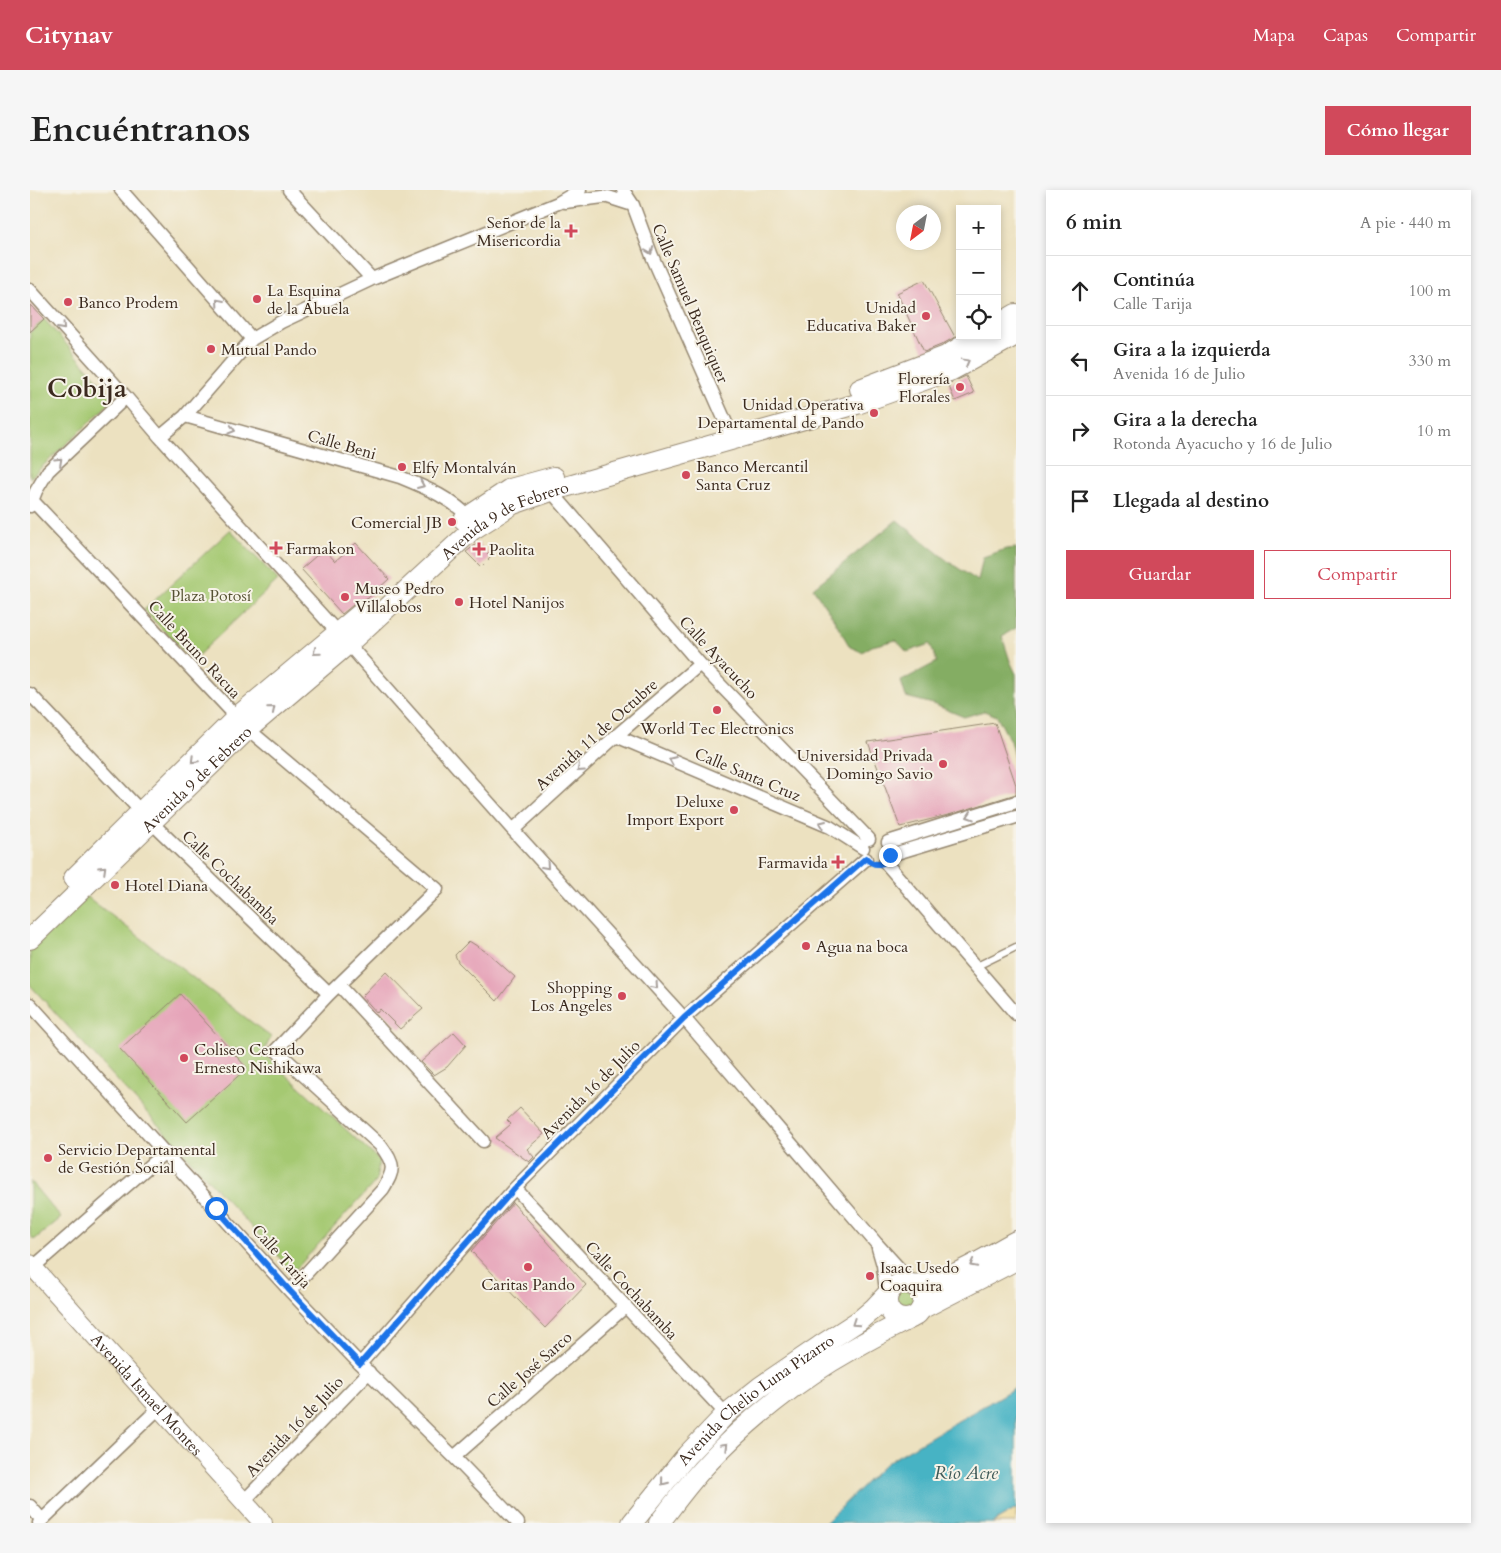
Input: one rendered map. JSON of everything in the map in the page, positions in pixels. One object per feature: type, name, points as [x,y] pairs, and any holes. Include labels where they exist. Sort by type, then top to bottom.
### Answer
[{"type":"main road","points":[[1001,323],[1016,314]]},
{"type":"main road","name":"Avenida 9 de Febrero","points":[[30,939],[147,818],[243,723],[344,639],[510,489],[858,404],[952,370],[1016,335]]},
{"type":"main road","name":"Avenida 9 de Febrero","points":[[473,521],[513,504],[551,491],[731,435],[850,393],[946,356],[972,340]]},
{"type":"main road","name":"Avenida 9 de Febrero","points":[[30,921],[147,818]]},
{"type":"main road","points":[[914,1286],[922,1298],[915,1314],[903,1319],[893,1315],[889,1311],[888,1295],[901,1284],[926,1285],[944,1278],[1016,1241]]},
{"type":"main road","name":"Avenida Chelio Luna Pizarro","points":[[659,1523],[705,1466],[768,1407],[810,1376],[850,1350],[1016,1260]]},
{"type":"main road","name":"Avenida Chelio Luna Pizarro","points":[[632,1523],[687,1455],[726,1414],[805,1356],[860,1320],[888,1295]]},
{"type":"street","points":[[121,190],[252,339]]},
{"type":"street","points":[[288,190],[372,279]]},
{"type":"street","points":[[160,437],[185,416],[252,339],[282,322],[372,279],[558,203],[580,190]]},
{"type":"street","points":[[558,203],[614,192],[632,206],[638,190]]},
{"type":"street","name":"Calle Samuel Benquiquer","points":[[632,206],[731,435]]},
{"type":"street","points":[[30,290],[513,830],[684,1018],[914,1286]]},
{"type":"street","points":[[31,502],[48,471],[126,397]]},
{"type":"street","name":"Calle Beni","points":[[185,416],[400,477],[452,501],[473,521]]},
{"type":"street","name":"Calle Ayacucho","points":[[551,491],[700,664],[866,849]]},
{"type":"street","name":"Calle Bruno Racua","points":[[31,502],[243,723],[437,889],[334,989]]},
{"type":"street","name":"Avenida 11 de Octubre","points":[[513,830],[616,736],[700,664]]},
{"type":"street","name":"Calle Cochabamba","points":[[30,694],[147,818],[334,989],[483,1142]]},
{"type":"street","name":"Calle Santa Cruz","points":[[616,736],[830,827],[866,849]]},
{"type":"street","points":[[1016,802],[888,853],[881,864],[873,864],[866,849],[881,838],[888,853],[975,966],[1016,1014]]},
{"type":"street","points":[[888,853],[1016,817]]},
{"type":"street","name":"Avenida 16 de Julio","points":[[243,1502],[364,1368],[515,1188],[684,1018],[866,849]]},
{"type":"street","points":[[290,1291],[345,1228],[383,1189],[392,1175],[392,1160],[381,1146],[276,1050],[334,989]]},
{"type":"street","name":"Calle Tarija","points":[[30,1004],[290,1291],[454,1457],[510,1520]]},
{"type":"street","points":[[31,1267],[165,1152]]},
{"type":"street","name":"Calle Cochabamba","points":[[515,1188],[726,1414]]},
{"type":"street","points":[[876,1243],[883,1264],[888,1295]]},
{"type":"street","name":"Avenida Ismael Montes","points":[[31,1267],[160,1407],[263,1523]]},
{"type":"street","name":"Calle José Sarco","points":[[454,1457],[625,1306]]},
{"type":"street","points":[[30,1506],[40,1521],[160,1407]]},
{"type":"lane","points":[[975,966],[1016,947]]},
{"type":"green space","points":[[44,319],[108,391],[111,399],[108,405],[30,478],[30,332]]},
{"type":"green space","points":[[897,520],[949,562],[978,581],[983,557],[1006,549],[1016,548],[1016,628],[1002,636],[1016,674],[1016,765],[1010,741],[997,716],[984,711],[964,717],[933,704],[906,697],[901,681],[937,662],[930,644],[907,652],[896,640],[872,646],[862,652],[850,647],[813,588]]},
{"type":"green space","name":"Plaza Potosí","points":[[230,530],[278,580],[192,661],[144,610]]},
{"type":"green space","points":[[86,896],[271,1037],[263,1053],[379,1160],[376,1181],[296,1269],[289,1268],[30,985],[30,948]]},
{"type":"green space","points":[[30,1181],[61,1218],[34,1240],[30,1235]]},
{"type":"green space","points":[[904,1290],[912,1293],[915,1301],[912,1309],[904,1312],[896,1309],[893,1301],[896,1293]]},
{"type":"sand","points":[[1016,1509],[1016,1523],[992,1523]]},
{"type":"water","name":"Río Acre","points":[[1016,1387],[1016,1509],[992,1523],[825,1523],[886,1463]]},
{"type":"building","name":"Unidad Educativa Baker","points":[[924,280],[955,337],[924,352],[897,293]]},
{"type":"building","points":[[30,304],[44,319],[30,332]]},
{"type":"building","name":"Florería Florales","points":[[966,376],[974,393],[955,401],[948,384]]},
{"type":"building","points":[[356,543],[389,579],[367,599],[358,601],[342,614],[301,569],[324,549],[335,561]]},
{"type":"building","points":[[478,543],[491,557],[481,567],[466,552]]},
{"type":"building","name":"Universidad Privada Domingo Savio","points":[[995,723],[1016,785],[1016,794],[952,814],[900,827],[868,742]]},
{"type":"building","points":[[469,941],[488,953],[515,977],[497,1001],[458,962],[455,955]]},
{"type":"building","points":[[386,971],[423,1009],[400,1029],[380,1009],[377,1013],[362,996]]},
{"type":"building","name":"Coliseo Cerrado Ernesto Nishikawa","points":[[180,994],[247,1068],[187,1122],[120,1049]]},
{"type":"building","points":[[454,1032],[466,1045],[447,1067],[434,1075],[421,1062]]},
{"type":"building","points":[[520,1108],[544,1134],[527,1149],[534,1157],[529,1162],[495,1138],[511,1124],[507,1120]]},
{"type":"building","name":"Caritas Pando","points":[[513,1203],[586,1285],[545,1328],[471,1251]]},
{"type":"place","name":"Señor de la Misericordia","points":[[571,231]]},
{"type":"place","name":"La Esquina de la Abuela","points":[[257,299]]},
{"type":"place","name":"Banco Prodem","points":[[68,302]]},
{"type":"place","name":"Unidad Educativa Baker","points":[[926,316]]},
{"type":"place","name":"Mutual Pando","points":[[211,349]]},
{"type":"place","name":"Florería Florales","points":[[960,387]]},
{"type":"place","name":"Unidad Operativa Departamental de Pando","points":[[874,413]]},
{"type":"place","name":"Elfy Montalván","points":[[402,467]]},
{"type":"place","name":"Banco Mercantil Santa Cruz","points":[[686,475]]},
{"type":"place","name":"Comercial JB","points":[[452,522]]},
{"type":"place","name":"Farmakon","points":[[276,548]]},
{"type":"place","name":"Paolita","points":[[479,549]]},
{"type":"place","name":"Museo Pedro Villalobos","points":[[345,597]]},
{"type":"place","name":"Hotel Nanijos","points":[[459,602]]},
{"type":"place","name":"World Tec Electronics","points":[[717,710]]},
{"type":"place","name":"Universidad Privada Domingo Savio","points":[[943,764]]},
{"type":"place","name":"Deluxe Import Export","points":[[734,810]]},
{"type":"place","name":"Farmavida","points":[[838,862]]},
{"type":"place","name":"Hotel Diana","points":[[115,885]]},
{"type":"place","name":"Agua na boca","points":[[806,946]]},
{"type":"place","name":"Shopping Los Angeles","points":[[622,996]]},
{"type":"place","name":"Coliseo Cerrado Ernesto Nishikawa","points":[[184,1058]]},
{"type":"place","name":"Servicio Departamental de Gestión Social","points":[[48,1158]]},
{"type":"place","name":"Caritas Pando","points":[[528,1267]]},
{"type":"place","name":"Isaac Usedo Coaquira","points":[[870,1276]]},
{"type":"district","name":"Cobija","points":[[87,388]]},
{"type":"route","points":[[216,1208],[290,1291],[360,1364],[515,1188],[684,1018],[866,858],[873,864],[881,864],[890,855]]}]
